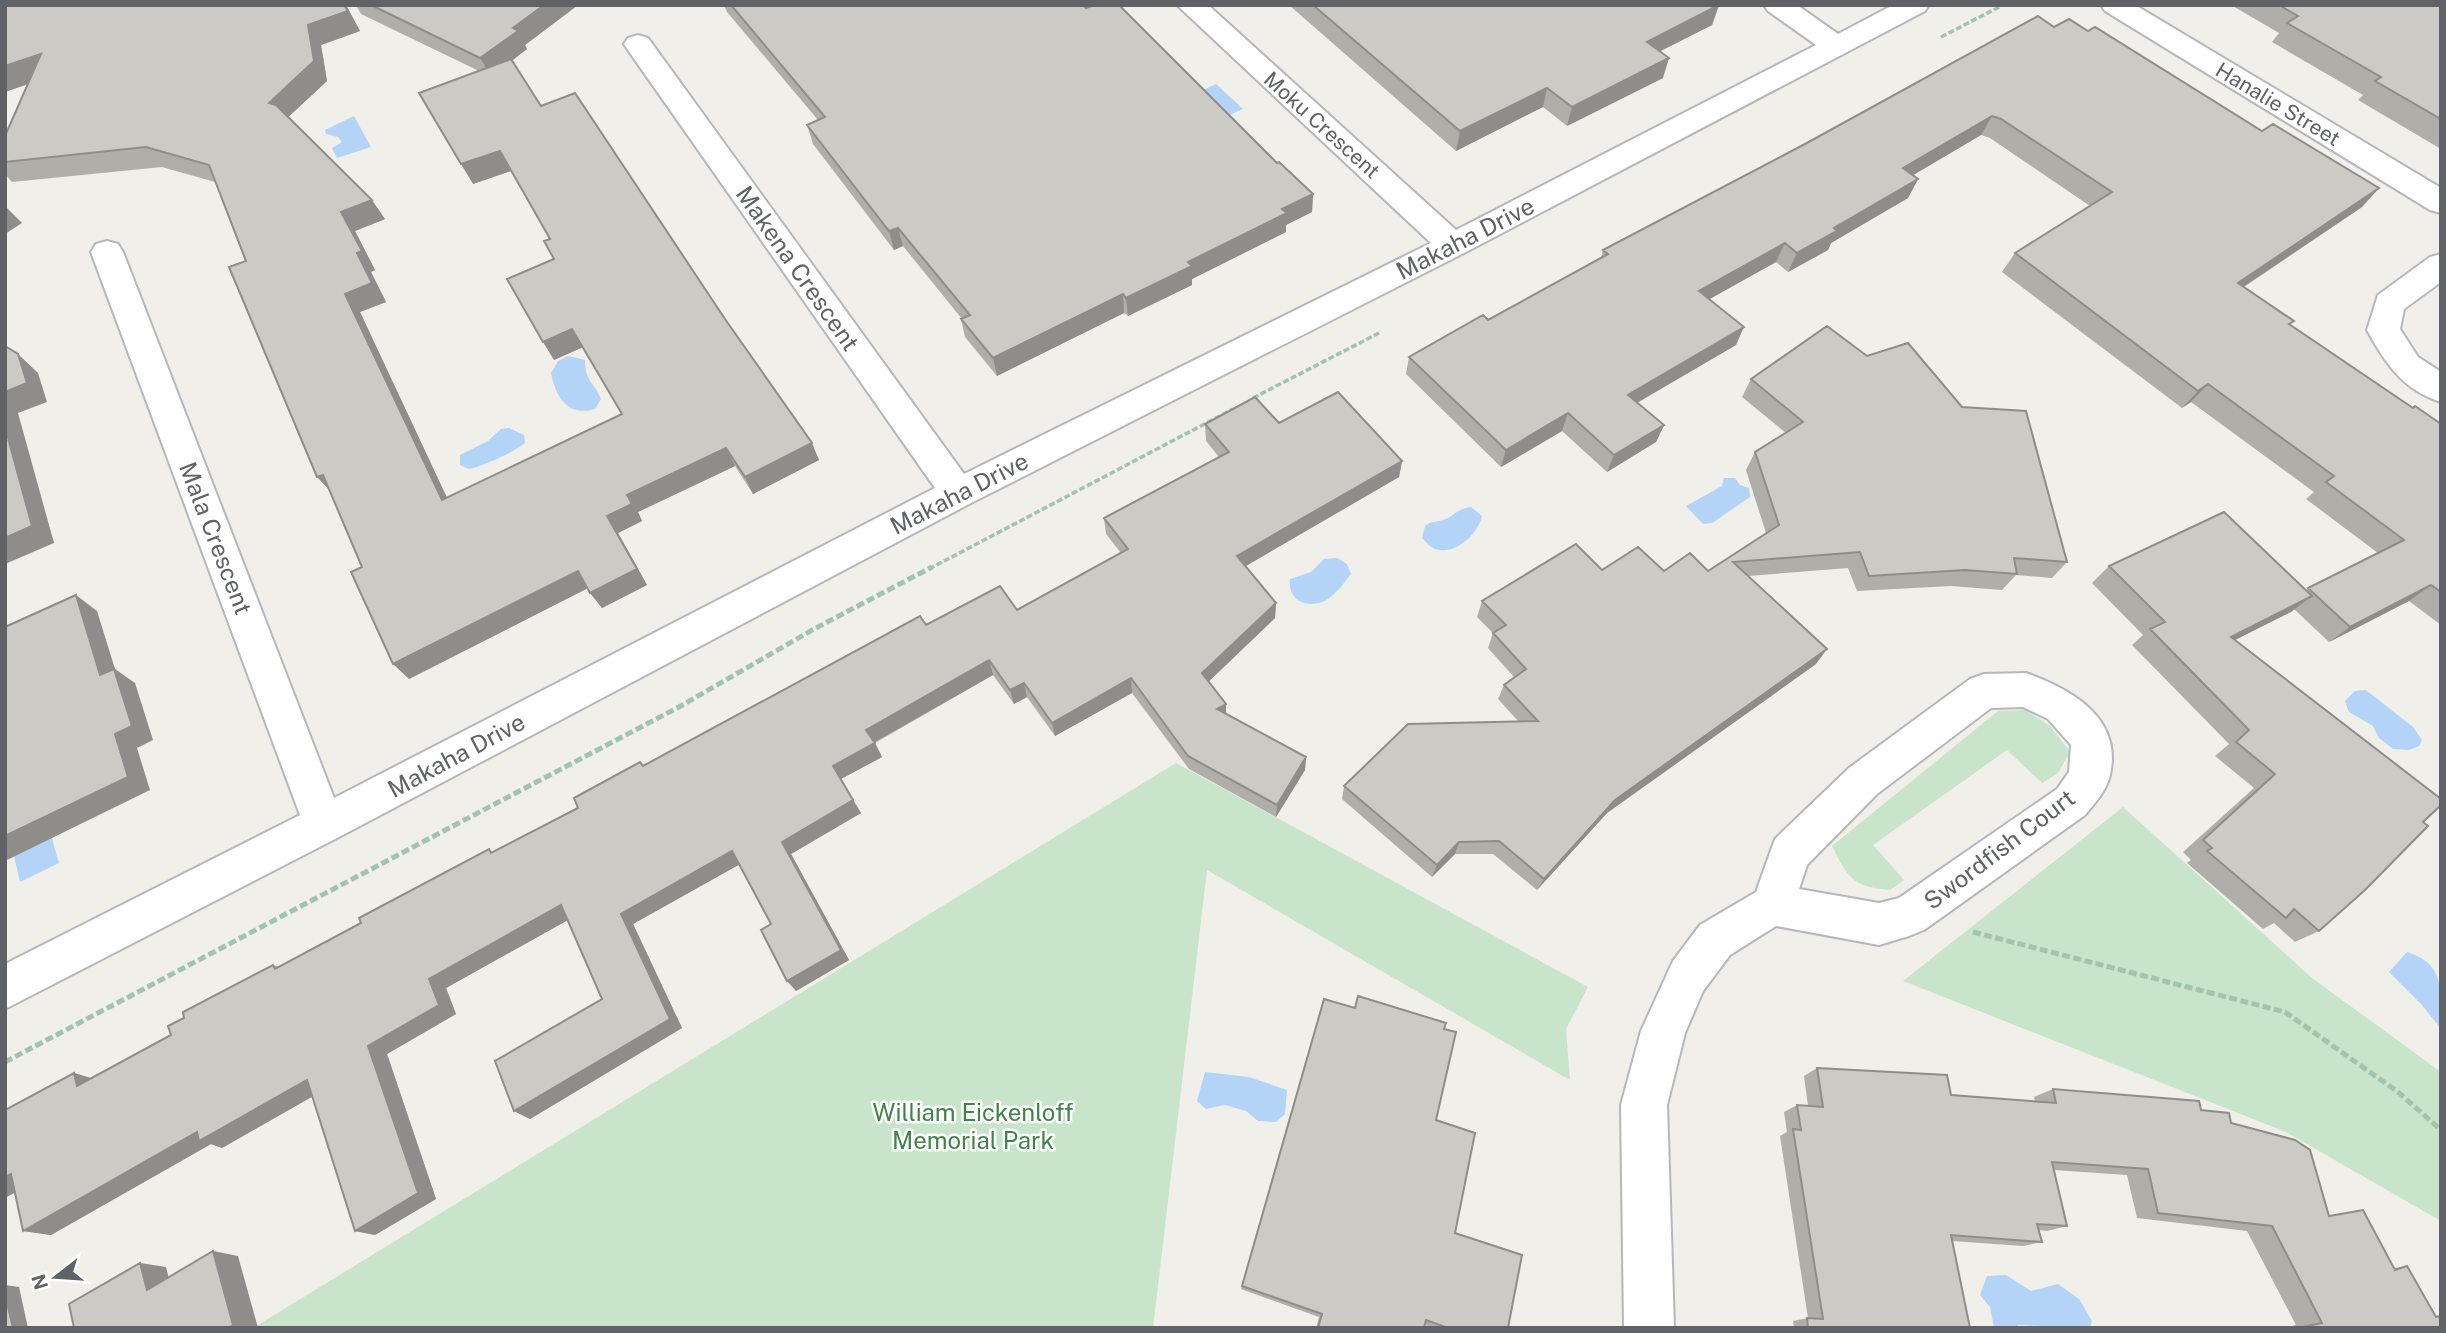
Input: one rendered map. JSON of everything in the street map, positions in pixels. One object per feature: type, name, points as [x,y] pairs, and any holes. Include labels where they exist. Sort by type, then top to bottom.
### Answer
[{"type":"street","name":"Moku Crescent","points":[[1191,5],[1453,245]]},
{"type":"street","points":[[1778,5],[1837,46]]},
{"type":"street","name":"Makaha Drive","points":[[5,987],[958,493],[1453,245],[1915,5]]},
{"type":"street","name":"Hanalie Street","points":[[2115,5],[2441,202]]},
{"type":"street","name":"Makena Crescent","points":[[638,44],[958,493]]},
{"type":"street","name":"Mala Crescent","points":[[107,252],[324,824]]},
{"type":"street","points":[[2441,265],[2389,303],[2383,330],[2406,366],[2441,389]]},
{"type":"street","name":"Swordfish Court","points":[[2026,690],[2062,707],[2091,739],[2089,778],[2071,802],[1909,916],[1880,924],[1772,905],[1790,853],[1863,781],[1984,691],[2026,690]]},
{"type":"street","points":[[1649,1328],[1644,1105],[1663,1031],[1688,976],[1714,940],[1772,905]]},
{"type":"path","points":[[1929,44],[2003,5]]},
{"type":"path","points":[[1248,401],[1384,330]]},
{"type":"path","points":[[5,1062],[678,707],[814,629],[1235,408]]},
{"type":"path","points":[[1909,916],[2285,1012],[2399,1092],[2441,1130]]},
{"type":"green space","points":[[2026,710],[2050,726],[2070,752],[2058,773],[2042,783],[2007,750],[1873,845],[1904,880],[1890,890],[1878,889],[1853,879],[1832,846],[1998,711]]},
{"type":"green space","name":"William Eickenloff Memorial Park","points":[[1176,763],[1588,987],[1566,1029],[1570,1080],[1207,870],[1153,1328],[253,1328]]},
{"type":"green space","points":[[2123,807],[2312,978],[2441,1072],[2441,1221],[2286,1132],[1903,981]]},
{"type":"water","points":[[1216,84],[1243,109],[1223,118],[1197,93]]},
{"type":"water","points":[[354,116],[371,147],[337,158],[332,148],[342,142],[338,137],[326,134],[325,130]]},
{"type":"water","points":[[568,356],[585,360],[588,378],[601,399],[595,409],[586,411],[571,408],[556,390],[551,373],[558,361]]},
{"type":"water","points":[[509,428],[524,435],[525,443],[490,462],[469,469],[460,465],[460,455],[488,441],[501,429]]},
{"type":"water","points":[[1724,478],[1735,478],[1740,485],[1749,488],[1750,497],[1712,523],[1703,524],[1686,506],[1722,486]]},
{"type":"water","points":[[1471,507],[1482,516],[1480,523],[1471,536],[1458,546],[1435,549],[1422,538],[1427,524],[1447,519]]},
{"type":"water","points":[[1337,558],[1347,564],[1351,574],[1334,594],[1314,604],[1301,602],[1296,598],[1290,587],[1290,579],[1311,572],[1324,559]]},
{"type":"water","points":[[2366,690],[2413,727],[2422,740],[2419,746],[2409,750],[2393,749],[2379,738],[2373,726],[2349,712],[2345,701],[2355,691]]},
{"type":"water","points":[[44,811],[59,863],[20,882],[8,829]]},
{"type":"water","points":[[2407,952],[2429,964],[2439,981],[2441,1029],[2422,1005],[2389,972]]},
{"type":"water","points":[[1205,1072],[1249,1077],[1287,1090],[1285,1114],[1276,1122],[1258,1121],[1246,1111],[1225,1105],[1206,1109],[1197,1101]]},
{"type":"water","points":[[2006,1275],[2031,1291],[2058,1284],[2079,1299],[2092,1321],[2090,1328],[2018,1325],[2015,1328],[1994,1328],[1990,1307],[1980,1295],[1987,1276]]},
{"type":"building","points":[[5,5],[344,5],[348,11],[308,25],[314,61],[269,103],[276,105],[372,200],[341,212],[362,251],[357,253],[372,283],[345,294],[442,500],[622,414],[572,329],[543,342],[507,279],[554,259],[544,241],[550,239],[500,151],[461,164],[419,93],[511,59],[541,106],[575,93],[725,319],[812,443],[745,477],[726,448],[627,495],[632,504],[607,516],[637,569],[590,593],[578,571],[393,664],[351,572],[362,567],[323,475],[317,477],[229,267],[246,261],[209,165],[146,147],[5,162],[5,136],[41,54],[5,66]]},
{"type":"building","points":[[371,5],[544,5],[513,28],[518,31],[480,58]]},
{"type":"building","points":[[731,5],[1083,5],[1086,8],[1094,5],[1119,5],[1277,163],[1313,194],[1282,209],[1287,213],[1188,262],[1192,266],[1126,298],[1123,294],[993,358],[961,319],[970,315],[898,228],[889,231],[807,125],[825,117]]},
{"type":"building","points":[[1313,5],[1719,5],[1647,42],[1669,58],[1572,107],[1547,88],[1460,131]]},
{"type":"building","points":[[2279,5],[2441,5],[2441,119],[2375,81],[2381,77],[2287,23],[2298,16]]},
{"type":"building","points":[[2038,16],[2054,27],[2069,19],[2088,31],[2095,27],[2262,131],[2273,124],[2379,188],[2238,283],[2294,321],[2289,324],[2441,424],[2441,592],[2431,585],[2350,627],[2308,588],[2404,540],[2326,482],[2334,476],[2208,384],[2198,391],[2015,253],[2112,192],[2001,119],[1992,116],[1903,168],[1918,179],[1834,228],[1837,231],[1797,253],[1785,243],[1699,291],[1744,327],[1628,395],[1664,425],[1614,455],[1568,413],[1506,450],[1409,357],[1483,315],[1488,320],[1608,254],[1603,250],[1805,144]]},
{"type":"building","points":[[1827,326],[1867,356],[1908,343],[1962,407],[2026,411],[2067,562],[2014,558],[2017,574],[1965,570],[1869,576],[1860,552],[1733,562],[1827,649],[1615,800],[1544,879],[1499,841],[1459,842],[1437,865],[1344,786],[1408,724],[1538,721],[1504,685],[1526,669],[1493,633],[1506,625],[1482,601],[1576,544],[1602,570],[1638,547],[1664,571],[1690,553],[1708,571],[1779,525],[1755,452],[1803,422],[1751,379]]},
{"type":"building","points":[[5,346],[18,354],[27,383],[5,392]]},
{"type":"building","points":[[1338,392],[1402,461],[1237,556],[1276,603],[1202,673],[1226,704],[1217,709],[1306,757],[1277,805],[1188,756],[1131,678],[1052,723],[1024,683],[1010,690],[989,660],[866,730],[875,743],[833,766],[853,800],[782,842],[841,950],[787,981],[761,930],[771,924],[732,851],[621,914],[670,1019],[514,1111],[495,1061],[602,999],[561,905],[429,979],[439,1005],[368,1046],[418,1193],[355,1231],[307,1080],[199,1141],[197,1132],[23,1231],[11,1174],[5,1177],[5,1110],[74,1073],[77,1086],[171,1035],[168,1026],[184,1018],[183,1012],[273,965],[275,969],[361,923],[359,918],[489,849],[491,853],[578,808],[574,798],[640,762],[643,766],[920,616],[926,625],[1000,586],[1017,610],[1128,549],[1104,518],[1229,452],[1205,424],[1255,397],[1279,423]]},
{"type":"building","points":[[5,427],[32,526],[5,538]]},
{"type":"building","points":[[2224,512],[2312,596],[2231,637],[2441,799],[2441,805],[2423,822],[2428,826],[2365,890],[2319,931],[2294,909],[2286,918],[2207,851],[2212,848],[2203,840],[2275,774],[2236,742],[2249,730],[2150,629],[2165,622],[2109,566]]},
{"type":"building","points":[[76,595],[100,675],[114,669],[132,726],[115,734],[128,777],[5,836],[5,627]]},
{"type":"building","points":[[1358,996],[1446,1023],[1444,1029],[1456,1032],[1436,1120],[1475,1133],[1455,1233],[1522,1255],[1508,1328],[1448,1328],[1426,1320],[1424,1328],[1318,1328],[1322,1314],[1242,1286],[1324,999],[1355,1008]]},
{"type":"building","points":[[1817,1068],[1947,1075],[1951,1095],[2056,1103],[2053,1089],[2199,1101],[2201,1110],[2229,1113],[2231,1123],[2295,1140],[2310,1150],[2329,1216],[2363,1210],[2395,1270],[2407,1266],[2436,1317],[2441,1316],[2441,1328],[2298,1328],[2322,1323],[2272,1226],[2158,1213],[2148,1169],[2052,1162],[2067,1226],[2037,1224],[2042,1242],[1951,1235],[1970,1328],[1808,1328],[1807,1318],[1823,1319],[1793,1129],[1801,1130],[1797,1105],[1823,1107]]},
{"type":"building","points":[[213,1251],[233,1325],[229,1328],[74,1328],[69,1304],[140,1263],[147,1290]]},
{"type":"building","points":[[5,1294],[13,1328],[5,1328]]}]
